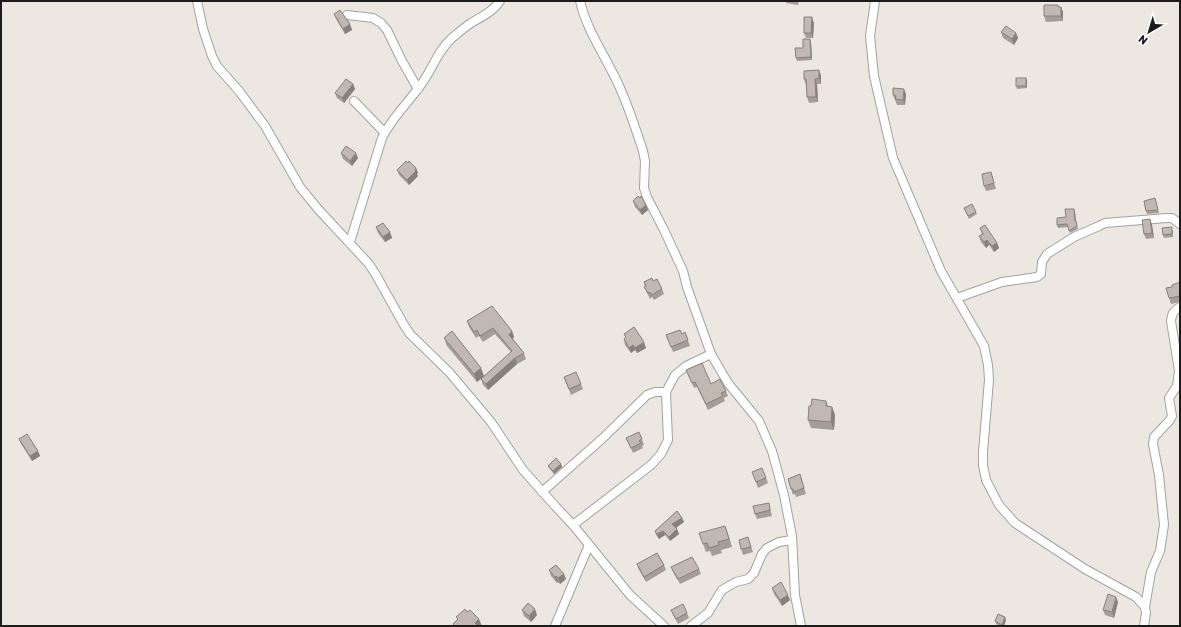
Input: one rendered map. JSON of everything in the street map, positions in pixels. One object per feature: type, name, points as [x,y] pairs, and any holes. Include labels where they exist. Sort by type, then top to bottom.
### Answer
[{"type":"street","points":[[197,1],[203,29],[217,66],[239,91],[265,126],[300,187],[318,209],[369,264],[410,334],[449,372],[487,417],[523,470],[573,525],[630,595],[664,626]]},
{"type":"street","points":[[350,242],[384,132],[418,89],[439,52],[451,39],[469,24],[496,7],[500,1]]},
{"type":"street","points":[[580,1],[582,12],[591,32],[620,87],[643,151],[645,161],[644,188],[647,197],[683,271],[687,287],[711,354],[728,383],[759,421],[772,451],[784,495],[792,540],[795,595],[801,626]]},
{"type":"street","points":[[874,1],[870,36],[874,76],[892,151],[941,271],[984,346],[989,380],[983,464],[986,480],[996,500],[1015,523],[1085,569],[1136,597],[1144,607],[1146,613],[1144,626]]},
{"type":"street","points":[[347,16],[373,18],[381,23],[387,30],[418,89]]},
{"type":"street","points":[[354,101],[384,132]]},
{"type":"street","points":[[957,298],[1002,282],[1037,278],[1041,274],[1042,262],[1047,254],[1074,237],[1105,223],[1170,218],[1180,224]]},
{"type":"street","points":[[1144,607],[1151,572],[1160,551],[1164,525],[1153,444],[1154,437],[1172,416],[1169,398],[1176,386],[1179,371],[1171,321],[1172,314],[1180,307]]},
{"type":"street","points":[[573,525],[651,465],[661,454],[668,440],[666,392],[675,375],[686,366],[711,354]]},
{"type":"street","points":[[542,492],[603,438],[647,395],[656,392],[666,392]]},
{"type":"street","points":[[691,626],[708,613],[722,590],[736,582],[748,579],[754,573],[762,554],[767,548],[779,542],[792,540]]},
{"type":"street","points":[[555,626],[589,545]]},
{"type":"building","points":[[1044,5],[1058,5],[1058,7],[1061,7],[1061,16],[1044,16]]},
{"type":"building","points":[[340,10],[350,24],[343,29],[334,14]]},
{"type":"building","points":[[804,17],[812,17],[811,33],[804,33]]},
{"type":"building","points":[[1006,26],[1016,33],[1012,39],[1001,32]]},
{"type":"building","points":[[803,39],[810,39],[811,57],[796,58],[795,48],[803,48]]},
{"type":"building","points":[[819,70],[819,78],[815,79],[816,97],[807,97],[804,71]]},
{"type":"building","points":[[1016,78],[1026,78],[1026,86],[1016,86]]},
{"type":"building","points":[[346,79],[353,84],[342,98],[335,93]]},
{"type":"building","points":[[893,88],[904,89],[903,100],[895,99],[896,96],[893,95]]},
{"type":"building","points":[[346,146],[356,153],[350,161],[341,153]]},
{"type":"building","points":[[406,161],[408,163],[409,161],[416,168],[416,171],[407,180],[397,170]]},
{"type":"building","points":[[991,172],[994,183],[984,186],[982,174]]},
{"type":"building","points":[[638,196],[640,198],[641,196],[646,205],[640,210],[633,201]]},
{"type":"building","points":[[1155,198],[1158,210],[1146,211],[1144,201]]},
{"type":"building","points":[[972,204],[976,212],[968,216],[964,208]]},
{"type":"building","points":[[1065,209],[1074,209],[1077,226],[1069,231],[1067,224],[1057,225],[1057,218],[1066,217]]},
{"type":"building","points":[[1150,219],[1152,233],[1144,234],[1142,220]]},
{"type":"building","points":[[383,223],[390,232],[383,237],[376,227]]},
{"type":"building","points":[[985,225],[997,243],[992,246],[987,240],[984,242],[979,236],[983,234],[980,228]]},
{"type":"building","points":[[1172,227],[1172,234],[1163,235],[1162,228]]},
{"type":"building","points":[[652,278],[653,281],[657,279],[662,289],[652,295],[650,292],[648,293],[644,287],[646,286],[644,282]]},
{"type":"building","points":[[1180,282],[1180,296],[1169,298],[1166,288],[1172,287],[1172,285]]},
{"type":"building","points":[[492,306],[512,331],[509,335],[524,353],[515,358],[486,384],[481,379],[512,351],[493,328],[480,336],[477,330],[474,332],[467,321]]},
{"type":"building","points":[[634,327],[644,342],[635,348],[633,345],[629,348],[624,339],[626,337],[624,334]]},
{"type":"building","points":[[680,330],[682,334],[685,332],[688,340],[671,347],[666,335]]},
{"type":"building","points":[[452,331],[481,368],[474,374],[444,338]]},
{"type":"building","points":[[702,363],[711,384],[720,379],[726,391],[721,393],[723,396],[706,404],[695,382],[692,383],[686,370]]},
{"type":"building","points":[[576,372],[581,384],[569,389],[564,377]]},
{"type":"building","points":[[812,399],[826,401],[826,406],[832,407],[831,422],[808,420],[809,406],[811,406]]},
{"type":"building","points":[[639,432],[642,439],[639,441],[641,443],[631,448],[626,438]]},
{"type":"building","points":[[27,434],[38,451],[30,456],[19,439]]},
{"type":"building","points":[[556,458],[561,464],[553,471],[548,466]]},
{"type":"building","points":[[762,468],[766,478],[756,482],[752,472]]},
{"type":"building","points":[[800,474],[804,488],[794,492],[793,489],[791,489],[788,479]]},
{"type":"building","points":[[769,503],[770,510],[755,514],[753,506]]},
{"type":"building","points":[[677,511],[682,518],[672,524],[677,529],[669,537],[663,531],[657,534],[655,531]]},
{"type":"building","points":[[725,526],[729,539],[718,542],[719,545],[709,548],[707,543],[703,544],[699,533]]},
{"type":"building","points":[[748,537],[751,547],[741,549],[739,540]]},
{"type":"building","points":[[657,553],[664,565],[644,577],[637,564]]},
{"type":"building","points":[[692,557],[699,569],[678,579],[671,567]]},
{"type":"building","points":[[556,565],[564,574],[558,578],[556,576],[555,577],[549,570]]},
{"type":"building","points":[[781,582],[788,595],[780,600],[772,588]]},
{"type":"building","points":[[1108,594],[1116,597],[1112,612],[1103,610]]},
{"type":"building","points":[[528,603],[535,609],[529,616],[522,610]]},
{"type":"building","points":[[683,604],[687,613],[676,619],[671,610]]},
{"type":"building","points":[[465,609],[467,612],[470,610],[479,619],[475,623],[478,626],[455,626],[453,624],[458,619],[456,617]]},
{"type":"building","points":[[998,614],[1005,617],[1002,625],[995,621]]}]
